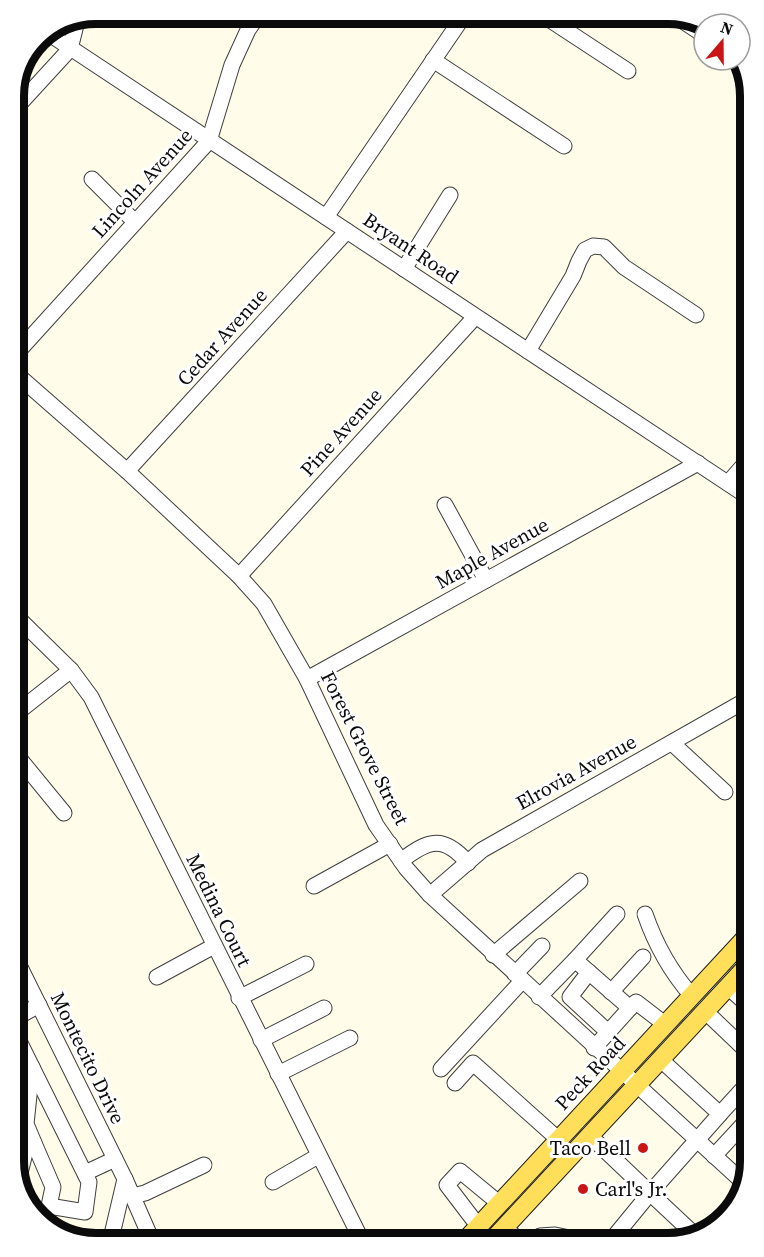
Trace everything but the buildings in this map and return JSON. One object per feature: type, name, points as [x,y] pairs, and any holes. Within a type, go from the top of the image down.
[{"type":"main road","name":"Peck Road","points":[[473,1233],[740,944]]},
{"type":"main road","name":"Peck Road","points":[[500,1233],[740,974]]},
{"type":"main road","points":[[489,1215],[504,1228]]},
{"type":"street","name":"Lincoln Avenue","points":[[24,345],[209,141],[232,65],[254,24]]},
{"type":"street","points":[[326,218],[458,24]]},
{"type":"street","points":[[556,24],[628,71]]},
{"type":"street","points":[[24,99],[70,49],[76,27]]},
{"type":"street","name":"Bryant Road","points":[[54,38],[740,491]]},
{"type":"street","points":[[433,60],[564,146]]},
{"type":"street","points":[[92,179],[135,222]]},
{"type":"street","points":[[404,269],[450,195]]},
{"type":"street","name":"Cedar Avenue","points":[[127,471],[347,231]]},
{"type":"street","points":[[528,351],[573,276],[585,250],[593,246],[604,247],[624,267],[696,315]]},
{"type":"street","name":"Pine Avenue","points":[[239,576],[475,317]]},
{"type":"street","name":"Forest Grove Street","points":[[24,381],[127,471],[239,576],[264,604],[307,679],[376,825],[401,861],[430,896],[635,1086],[738,1175]]},
{"type":"street","name":"Maple Avenue","points":[[307,679],[698,463]]},
{"type":"street","points":[[728,483],[740,469]]},
{"type":"street","points":[[445,505],[486,580]]},
{"type":"street","name":"Medina Court","points":[[24,624],[71,670],[92,697],[239,998],[358,1233]]},
{"type":"street","points":[[24,707],[71,670]]},
{"type":"street","name":"Elrovia Avenue","points":[[430,896],[482,850],[740,704]]},
{"type":"street","points":[[672,743],[725,792]]},
{"type":"street","points":[[24,764],[64,813]]},
{"type":"street","points":[[401,861],[421,848],[446,843],[454,847],[468,862]]},
{"type":"street","points":[[314,886],[390,844]]},
{"type":"street","points":[[493,955],[580,881]]},
{"type":"street","points":[[539,997],[617,914]]},
{"type":"street","points":[[645,914],[667,965],[692,996]]},
{"type":"street","points":[[157,977],[214,946]]},
{"type":"street","points":[[441,1070],[542,946]]},
{"type":"street","points":[[611,992],[643,957]]},
{"type":"street","points":[[575,960],[630,1008]]},
{"type":"street","points":[[239,998],[306,964]]},
{"type":"street","points":[[589,972],[570,997],[608,1032]]},
{"type":"street","name":"Montecito Drive","points":[[24,975],[125,1179],[149,1233]]},
{"type":"street","points":[[728,987],[740,998]]},
{"type":"street","points":[[594,1048],[636,1002],[666,1025]]},
{"type":"street","points":[[24,1013],[39,1005]]},
{"type":"street","points":[[261,1040],[324,1008]]},
{"type":"street","points":[[705,1011],[740,1044]]},
{"type":"street","points":[[278,1074],[350,1038]]},
{"type":"street","points":[[24,1051],[31,1064],[85,1173],[89,1182],[85,1212],[49,1206],[53,1187],[25,1145],[31,1064]]},
{"type":"street","points":[[660,1059],[720,1114]]},
{"type":"street","points":[[24,1061],[31,1064]]},
{"type":"street","points":[[455,1083],[473,1063],[559,1140]]},
{"type":"street","points":[[618,1233],[650,1193],[740,1092]]},
{"type":"street","points":[[714,1156],[740,1129]]},
{"type":"street","points":[[589,1135],[689,1230]]},
{"type":"street","points":[[273,1182],[318,1156]]},
{"type":"street","points":[[85,1173],[115,1159]]},
{"type":"street","points":[[132,1196],[145,1193],[204,1165]]},
{"type":"street","points":[[112,1233],[125,1179]]},
{"type":"street","points":[[504,1228],[510,1233]]},
{"type":"place","name":"Taco Bell","points":[[643,1148]]},
{"type":"place","name":"Carl's Jr.","points":[[583,1189]]}]
